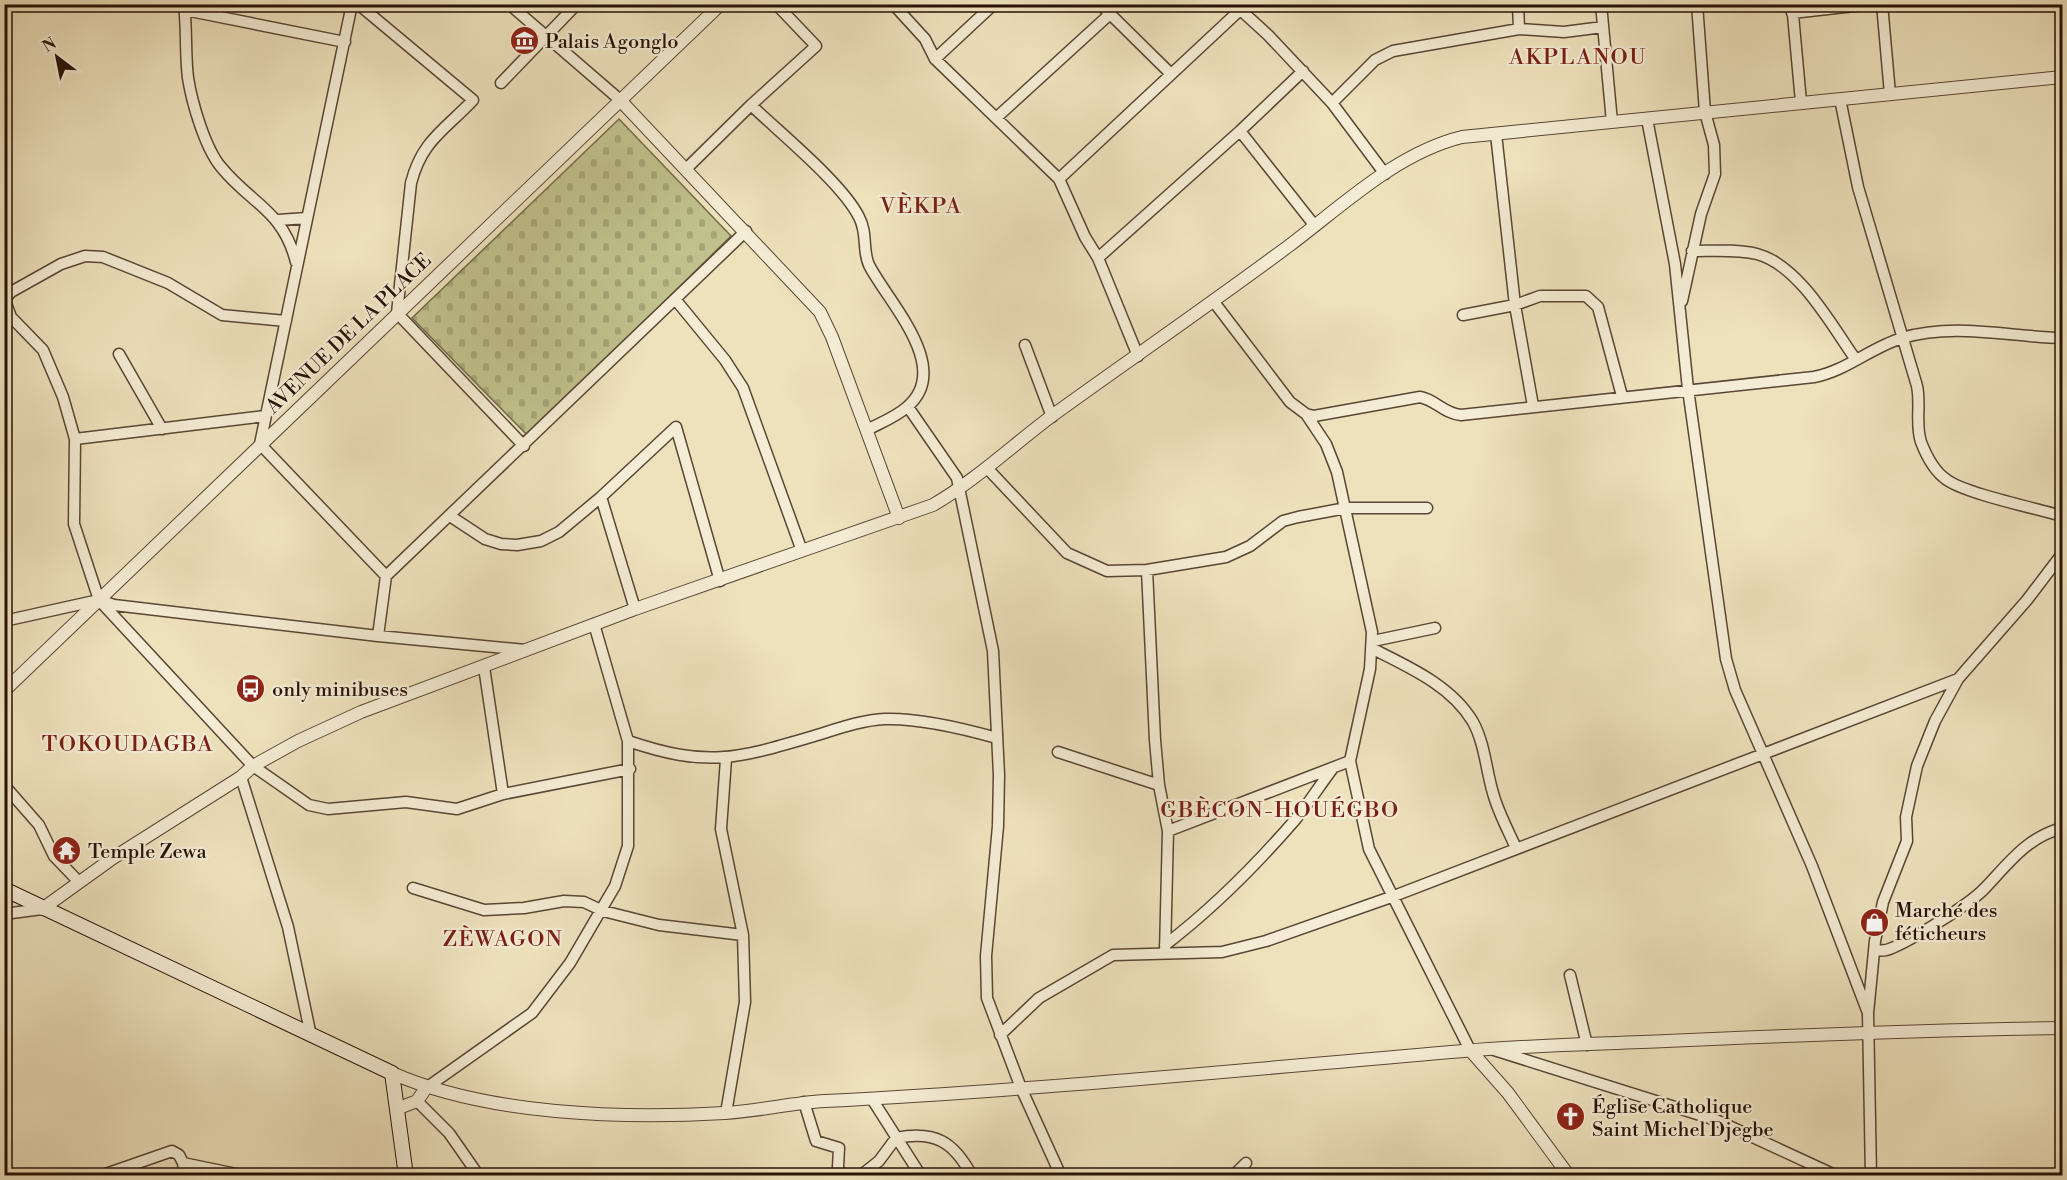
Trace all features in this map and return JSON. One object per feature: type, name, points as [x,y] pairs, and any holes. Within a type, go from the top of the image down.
[{"type":"main road","points":[[4,889],[392,1073],[399,1108],[406,1176]]},
{"type":"street","points":[[352,4],[260,444],[386,576]]},
{"type":"street","points":[[358,4],[473,99],[432,138],[422,151],[416,165],[411,183],[397,313],[524,446]]},
{"type":"street","points":[[509,4],[619,99],[820,312],[832,337],[899,518]]},
{"type":"street","points":[[501,83],[577,4]]},
{"type":"street","name":"AVENUE DE LA PLACE","points":[[4,691],[619,99],[721,4]]},
{"type":"street","points":[[686,169],[751,105],[816,46],[776,4]]},
{"type":"street","points":[[893,4],[925,39],[935,59],[1059,179],[1085,237],[1098,258],[1138,356]]},
{"type":"street","points":[[935,59],[994,4]]},
{"type":"street","points":[[1100,4],[1171,74]]},
{"type":"street","points":[[1518,4],[1519,29]]},
{"type":"street","points":[[1601,4],[1612,122]]},
{"type":"street","points":[[1680,310],[1701,214],[1715,174],[1714,145],[1705,112],[1697,4]]},
{"type":"street","points":[[1801,102],[1792,9],[1872,4]]},
{"type":"street","points":[[1882,4],[1890,94]]},
{"type":"street","points":[[297,265],[292,245],[278,220],[221,168],[206,140],[189,79],[185,7],[345,42]]},
{"type":"street","points":[[1059,179],[1171,74],[1237,7],[1303,71],[1332,103],[1385,174]]},
{"type":"street","points":[[996,118],[1110,14]]},
{"type":"street","points":[[1332,103],[1384,54],[1519,29],[1564,32],[1603,27]]},
{"type":"street","points":[[1098,258],[1240,131],[1303,71]]},
{"type":"street","points":[[4,914],[42,909],[79,882],[241,777],[253,766],[298,741],[361,712],[635,609],[933,505],[957,490],[1052,417],[1214,302],[1385,174],[1417,152],[1438,143],[1496,134],[2062,77]]},
{"type":"street","points":[[1840,99],[1858,187],[1904,338],[1919,398],[1920,439],[1940,474],[1956,485],[2062,516]]},
{"type":"street","points":[[751,105],[837,189],[859,217],[866,233],[869,265],[920,350],[922,376],[919,389],[908,407],[867,430]]},
{"type":"street","points":[[1647,119],[1675,264],[1688,389],[1726,659],[1762,754],[1812,866],[1868,1013]]},
{"type":"street","points":[[1240,131],[1315,226]]},
{"type":"street","points":[[1496,134],[1515,305],[1533,406]]},
{"type":"street","points":[[278,220],[307,218]]},
{"type":"street","points":[[378,636],[386,576],[746,231]]},
{"type":"street","points":[[1692,251],[1737,251],[1770,259],[1798,282],[1856,360]]},
{"type":"street","points":[[286,321],[222,315],[168,283],[104,257],[86,256],[61,264],[11,292],[5,299],[10,317],[37,342],[47,358],[75,439],[74,524],[99,600],[253,766],[309,805],[322,809],[406,802],[457,809],[503,794],[630,769]]},
{"type":"street","points":[[1463,315],[1515,305],[1540,296],[1575,294],[1593,300],[1603,320],[1622,396]]},
{"type":"street","points":[[675,299],[724,360],[743,388],[757,420],[802,552]]},
{"type":"street","points":[[1214,302],[1290,402],[1306,414],[1332,457],[1346,508],[1373,645],[1350,761],[1369,849],[1470,1050],[1508,1093],[1569,1176]]},
{"type":"street","points":[[1306,414],[1325,415],[1420,398],[1429,399],[1450,414],[1461,415],[1688,389],[1814,378],[1838,370],[1877,347],[1904,338],[1977,330],[2062,338]]},
{"type":"street","points":[[1025,345],[1052,417]]},
{"type":"street","points":[[119,354],[162,429]]},
{"type":"street","points":[[908,407],[955,475],[993,651],[999,826],[986,956],[987,998],[1021,1088],[1061,1176]]},
{"type":"street","points":[[75,439],[265,417]]},
{"type":"street","points":[[450,516],[485,539],[501,543],[524,544],[550,537],[601,497],[676,427],[720,581]]},
{"type":"street","points":[[987,468],[1060,547],[1076,559],[1107,572],[1147,570],[1226,557],[1250,546],[1283,521],[1346,508],[1426,508]]},
{"type":"street","points":[[601,497],[635,609]]},
{"type":"street","points":[[1872,1176],[1868,1013],[1874,950],[1884,902],[1907,841],[1906,817],[1917,766],[1935,721],[1958,679],[2027,600],[2062,554]]},
{"type":"street","points":[[1147,570],[1159,784],[1168,831],[1165,948]]},
{"type":"street","points":[[4,621],[99,600],[114,605],[378,636],[525,650]]},
{"type":"street","points":[[399,1108],[417,1101],[426,1088],[532,1013],[547,997],[603,911],[615,886],[628,846],[630,769],[628,741],[594,624]]},
{"type":"street","points":[[1373,645],[1435,628]]},
{"type":"street","points":[[1373,645],[1433,682],[1462,707],[1473,722],[1484,755],[1492,793],[1516,848]]},
{"type":"street","points":[[484,667],[503,794]]},
{"type":"street","points":[[1000,1035],[1039,998],[1103,959],[1124,953],[1165,948],[1205,953],[1239,949],[1394,896],[1958,679]]},
{"type":"street","points":[[628,741],[669,755],[726,759],[752,755],[852,724],[886,719],[997,738]]},
{"type":"street","points":[[1058,752],[1159,784]]},
{"type":"street","points":[[726,759],[721,828],[743,935],[745,1002],[726,1113]]},
{"type":"street","points":[[1168,831],[1350,761]]},
{"type":"street","points":[[1165,948],[1277,840],[1308,804],[1333,768]]},
{"type":"street","points":[[241,777],[288,927],[311,1036]]},
{"type":"street","points":[[4,785],[39,825],[54,856],[79,882]]},
{"type":"street","points":[[1874,950],[1882,951],[1897,946],[1971,900],[2017,852],[2032,841],[2062,828]]},
{"type":"street","points":[[413,888],[484,909],[524,908],[564,901],[585,902],[603,911],[659,925],[743,935]]},
{"type":"street","points":[[1570,975],[1587,1045]]},
{"type":"street","points":[[392,1073],[426,1088],[469,1098],[569,1111],[621,1114],[726,1113],[804,1102],[1021,1088],[1470,1050],[1870,1031],[2062,1028]]},
{"type":"street","points":[[1492,1049],[1716,1119],[1837,1176]]},
{"type":"street","points":[[872,1099],[921,1176]]},
{"type":"street","points":[[417,1101],[449,1133],[479,1176]]},
{"type":"street","points":[[804,1102],[816,1141],[839,1148],[838,1167],[841,1176]]},
{"type":"street","points":[[860,1176],[879,1161],[897,1138],[915,1134],[942,1141],[962,1157],[972,1176]]},
{"type":"street","points":[[100,1176],[124,1172],[172,1151],[179,1155],[185,1176]]},
{"type":"street","points":[[183,1163],[246,1176]]},
{"type":"street","points":[[1233,1176],[1246,1163]]},
{"type":"green space","points":[[619,119],[731,236],[528,436],[412,318]]},
{"type":"place","name":"Palais Agonglo","points":[[524,41]]},
{"type":"place","name":"only minibuses","points":[[251,689]]},
{"type":"place","name":"Temple Zewa","points":[[67,851]]},
{"type":"place","name":"Marché des féticheurs","points":[[1874,922]]},
{"type":"place","name":"Église Catholique Saint Michel Djegbe","points":[[1571,1117]]},
{"type":"district","name":"AKPLANOU","points":[[1578,56]]},
{"type":"district","name":"VÈKPA","points":[[921,205]]},
{"type":"district","name":"TOKOUDAGBA","points":[[128,743]]},
{"type":"district","name":"GBÈCON-HOUÉGBO","points":[[1280,809]]},
{"type":"district","name":"ZÈWAGON","points":[[503,938]]}]
